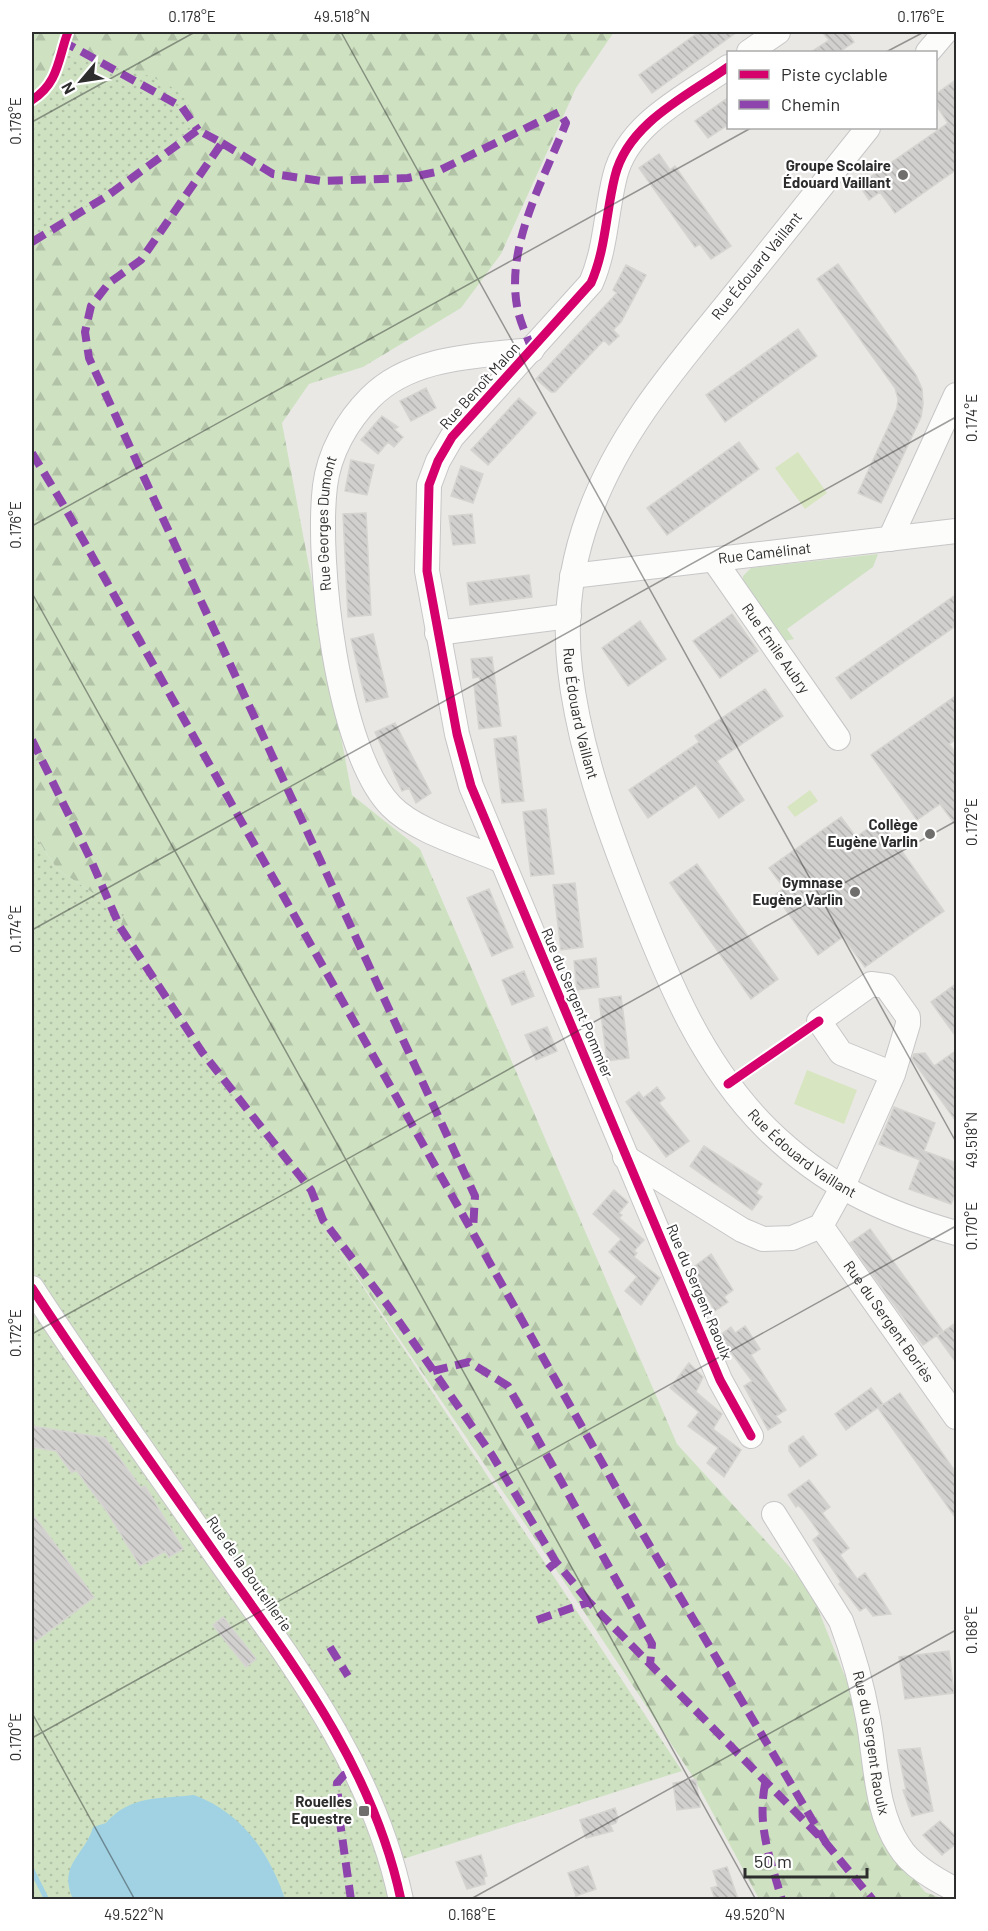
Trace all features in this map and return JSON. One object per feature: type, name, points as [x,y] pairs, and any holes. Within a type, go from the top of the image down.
[{"type":"street","points":[[750,51],[778,32]]},
{"type":"street","points":[[929,51],[945,32]]},
{"type":"street","name":"Rue Benoît Malon","points":[[500,860],[471,786],[457,734],[437,633],[427,571],[429,485],[438,461],[452,437],[591,283],[599,265],[614,177],[627,146],[643,127],[727,68]]},
{"type":"street","name":"Rue Édouard Vaillant","points":[[867,129],[661,385],[623,441],[590,513],[572,576],[568,616],[570,668],[579,723],[622,864],[659,958],[692,1029],[728,1084],[768,1129],[816,1171],[842,1188],[887,1212],[957,1233]]},
{"type":"street","name":"Rue Georges Dumont","points":[[500,860],[413,822],[391,806],[374,783],[349,713],[333,649],[326,602],[323,549],[325,485],[333,455],[349,424],[371,397],[394,380],[420,368],[455,359],[532,350]]},
{"type":"street","points":[[890,539],[957,395]]},
{"type":"street","name":"Rue Camélinat","points":[[572,576],[957,531]]},
{"type":"street","name":"Rue Émile Aubry","points":[[714,560],[838,738]]},
{"type":"street","points":[[437,633],[568,616]]},
{"type":"street","name":"Rue du Sergent Pommier","points":[[500,860],[625,1157]]},
{"type":"street","points":[[625,1157],[742,1230],[763,1239],[792,1238],[821,1226],[842,1188],[893,1074]]},
{"type":"street","name":"Rue du Sergent Raoulx","points":[[625,1157],[720,1380],[751,1436]]},
{"type":"street","name":"Rue du Sergent Boriès","points":[[821,1226],[957,1417]]},
{"type":"street","name":"Rue de la Bouteillerie","points":[[32,1288],[72,1350],[314,1692],[356,1770],[381,1831],[401,1899]]},
{"type":"street","name":"Rue du Sergent Raoulx","points":[[774,1514],[841,1621],[854,1658],[868,1717],[882,1809],[899,1847],[933,1879],[957,1890]]},
{"type":"green space","points":[[32,32],[614,32],[576,88],[501,254],[461,308],[363,367],[309,384],[282,423],[352,795],[420,849],[677,1444],[810,1589],[852,1694],[881,1837],[925,1892],[944,1899],[759,1899],[695,1780],[563,1580],[120,927],[124,914],[57,869],[32,831],[32,247],[76,216],[137,165],[165,152],[190,129],[189,106],[136,72],[66,55],[32,94]]},
{"type":"green space","points":[[65,55],[134,71],[168,85],[181,95],[189,106],[190,129],[165,152],[137,165],[76,216],[32,247],[32,94]]},
{"type":"green space","points":[[798,452],[827,493],[805,509],[775,468]]},
{"type":"green space","points":[[878,554],[873,567],[787,629],[794,639],[785,641],[743,582],[743,576],[751,568]]},
{"type":"green space","points":[[810,790],[818,801],[795,817],[787,807]]},
{"type":"green space","points":[[32,831],[57,869],[124,914],[120,928],[311,1208],[682,1771],[381,1866],[389,1899],[32,1899]]},
{"type":"green space","points":[[807,1070],[857,1090],[844,1124],[794,1104]]},
{"type":"water","points":[[194,1795],[226,1812],[252,1836],[271,1865],[285,1899],[73,1899],[68,1877],[70,1868],[93,1827],[106,1823],[125,1807],[135,1803],[157,1798]]},
{"type":"building","points":[[699,32],[737,32],[652,93],[639,75]]},
{"type":"building","points":[[822,32],[847,32],[854,42],[840,51],[812,51],[829,40]]},
{"type":"building","points":[[957,79],[957,169],[895,213],[880,192],[869,200],[859,185],[948,123],[937,106],[937,93]]},
{"type":"building","points":[[727,98],[727,125],[708,138],[695,121]]},
{"type":"building","points":[[659,154],[670,170],[675,166],[731,246],[711,259],[700,244],[695,247],[639,168]]},
{"type":"building","points":[[838,264],[916,375],[922,389],[921,417],[881,503],[858,493],[897,408],[898,399],[895,388],[817,279]]},
{"type":"building","points":[[626,265],[646,275],[621,322],[613,330],[619,336],[609,345],[604,340],[555,392],[551,392],[536,379],[617,293],[613,290]]},
{"type":"building","points":[[798,329],[817,356],[725,422],[706,395]]},
{"type":"building","points":[[426,388],[436,408],[411,421],[400,401]]},
{"type":"building","points":[[519,398],[536,413],[488,465],[471,450]]},
{"type":"building","points":[[382,416],[398,427],[394,429],[403,437],[394,447],[388,442],[378,454],[361,440]]},
{"type":"building","points":[[739,442],[759,469],[667,535],[647,508]]},
{"type":"building","points":[[351,460],[374,465],[367,495],[345,491]]},
{"type":"building","points":[[461,466],[483,474],[473,503],[451,496]]},
{"type":"building","points":[[366,513],[371,615],[348,617],[343,514]]},
{"type":"building","points":[[472,514],[475,543],[453,545],[449,516]]},
{"type":"building","points":[[529,575],[532,597],[470,605],[467,583]]},
{"type":"building","points":[[957,594],[957,625],[851,699],[836,678]]},
{"type":"building","points":[[732,614],[758,651],[720,678],[693,641]]},
{"type":"building","points":[[640,621],[666,659],[628,686],[602,648]]},
{"type":"building","points":[[373,634],[388,697],[366,702],[351,639]]},
{"type":"building","points":[[492,657],[501,726],[479,729],[474,685],[481,682],[479,677],[473,678],[471,659]]},
{"type":"building","points":[[765,689],[783,716],[717,761],[744,800],[719,818],[696,785],[648,818],[629,790],[699,742],[695,736]]},
{"type":"building","points":[[957,695],[957,739],[949,744],[957,754],[957,827],[940,804],[917,820],[871,755]]},
{"type":"building","points":[[395,723],[431,793],[416,803],[409,788],[402,791],[375,732]]},
{"type":"building","points":[[516,736],[524,801],[502,803],[494,739]]},
{"type":"building","points":[[546,809],[554,874],[531,876],[523,812]]},
{"type":"building","name":"Gymnase Eugène Varlin","points":[[841,817],[856,837],[880,820],[944,911],[865,967],[843,937],[818,955],[775,895],[784,888],[769,868]]},
{"type":"building","points":[[697,864],[778,979],[751,999],[670,883]]},
{"type":"building","points":[[575,883],[583,947],[561,950],[553,885]]},
{"type":"building","points":[[489,889],[513,947],[492,956],[467,898]]},
{"type":"building","points":[[596,958],[599,987],[577,990],[574,961]]},
{"type":"building","points":[[524,971],[534,996],[512,1005],[502,980]]},
{"type":"building","points":[[957,983],[957,1038],[931,1002]]},
{"type":"building","points":[[621,996],[629,1058],[607,1061],[599,999]]},
{"type":"building","points":[[547,1027],[557,1051],[536,1060],[525,1035]]},
{"type":"building","points":[[957,1050],[957,1123],[912,1059],[914,1054],[925,1053],[934,1066]]},
{"type":"building","points":[[657,1087],[665,1098],[659,1103],[689,1141],[666,1157],[626,1102],[639,1092],[643,1098]]},
{"type":"building","points":[[894,1107],[935,1123],[924,1151],[957,1163],[957,1191],[951,1204],[909,1189],[920,1160],[879,1144]]},
{"type":"building","points":[[704,1146],[762,1184],[756,1193],[762,1197],[752,1210],[690,1166]]},
{"type":"building","points":[[614,1190],[628,1202],[619,1213],[622,1215],[619,1218],[644,1240],[634,1251],[637,1253],[634,1257],[660,1278],[641,1305],[625,1291],[637,1277],[609,1252],[621,1239],[593,1214]]},
{"type":"building","points":[[870,1229],[943,1331],[923,1345],[850,1243]]},
{"type":"building","points":[[711,1254],[733,1290],[724,1297],[728,1302],[715,1311],[691,1269]]},
{"type":"building","points":[[957,1322],[957,1364],[937,1336]]},
{"type":"building","points":[[745,1326],[760,1349],[751,1355],[786,1410],[776,1416],[781,1422],[768,1430],[744,1386],[752,1381],[719,1336],[731,1327],[735,1333]]},
{"type":"building","points":[[689,1363],[703,1377],[696,1392],[722,1414],[713,1429],[741,1450],[724,1477],[707,1463],[718,1448],[688,1426],[699,1412],[670,1388]]},
{"type":"building","points":[[871,1388],[883,1404],[846,1430],[835,1414]]},
{"type":"building","points":[[900,1393],[957,1474],[957,1520],[878,1408]]},
{"type":"building","points":[[32,1426],[105,1438],[141,1488],[145,1486],[183,1549],[169,1557],[165,1551],[140,1566],[108,1513],[76,1470],[72,1473],[56,1451],[32,1447]]},
{"type":"building","points":[[803,1436],[817,1455],[800,1467],[789,1451],[789,1446]]},
{"type":"building","points":[[809,1480],[830,1507],[822,1513],[849,1548],[840,1555],[857,1579],[865,1573],[891,1614],[873,1616],[866,1607],[860,1611],[839,1584],[841,1582],[813,1540],[820,1534],[803,1510],[798,1505],[796,1507],[788,1495]]},
{"type":"building","points":[[32,1513],[94,1597],[32,1644]]},
{"type":"building","points":[[223,1617],[256,1659],[246,1667],[213,1625]]},
{"type":"building","points":[[949,1651],[954,1693],[905,1699],[899,1657]]},
{"type":"building","points":[[920,1748],[933,1811],[912,1816],[903,1790],[906,1790],[898,1750]]},
{"type":"building","points":[[696,1779],[700,1807],[677,1810],[673,1783]]},
{"type":"building","points":[[615,1808],[618,1818],[616,1823],[610,1825],[613,1831],[586,1838],[580,1820]]},
{"type":"building","points":[[940,1821],[957,1837],[957,1843],[942,1855],[923,1835]]},
{"type":"building","points":[[481,1855],[487,1876],[484,1877],[485,1884],[467,1889],[456,1862]]},
{"type":"building","points":[[588,1866],[596,1889],[576,1896],[568,1873]]},
{"type":"building","points":[[727,1867],[738,1899],[715,1899],[711,1888],[718,1886],[713,1871]]},
{"type":"waterway","points":[[32,1870],[47,1900]]},
{"type":"marked path","points":[[63,45],[64,42],[182,107],[198,130]]},
{"type":"marked path","points":[[222,143],[273,174],[322,181],[408,178],[436,172],[559,112],[566,123],[529,212],[517,259],[515,283],[517,306],[532,350]]},
{"type":"marked path","points":[[32,242],[107,196],[198,130],[222,143],[141,260],[109,283],[91,306],[85,332],[89,358],[475,1196],[473,1230]]},
{"type":"marked path","points":[[32,453],[64,506],[631,1514],[826,1843]]},
{"type":"marked path","points":[[32,740],[90,858],[120,927],[202,1052],[311,1190],[323,1220],[389,1307],[492,1455],[556,1562]]},
{"type":"marked path","points":[[433,1371],[469,1362],[508,1386],[652,1644],[650,1665]]},
{"type":"marked path","points":[[548,1569],[556,1562],[589,1602]]},
{"type":"marked path","points":[[537,1620],[589,1602],[826,1843],[873,1900]]},
{"type":"marked path","points":[[330,1647],[348,1676]]},
{"type":"marked path","points":[[351,1900],[337,1783],[344,1775],[356,1770]]},
{"type":"marked path","points":[[765,1784],[764,1829],[782,1900]]},
{"type":"cycle path","points":[[32,100],[48,86],[53,78],[68,32]]},
{"type":"cycle path","points":[[727,68],[661,112],[632,141],[622,157],[615,176],[600,257],[591,283],[452,437],[438,461],[429,485],[427,571],[457,734],[471,786],[720,1380],[751,1436]]},
{"type":"cycle path","points":[[728,1084],[819,1021]]},
{"type":"cycle path","points":[[32,1288],[102,1393],[278,1643],[330,1723],[372,1808],[389,1853],[401,1900]]},
{"type":"place","name":"Groupe Scolaire Édouard Vaillant","points":[[903,175]]},
{"type":"place","name":"Collège Eugène Varlin","points":[[930,834]]},
{"type":"place","name":"Gymnase Eugène Varlin","points":[[855,892]]},
{"type":"place","name":"Rouelles Equestre","points":[[364,1811]]}]
